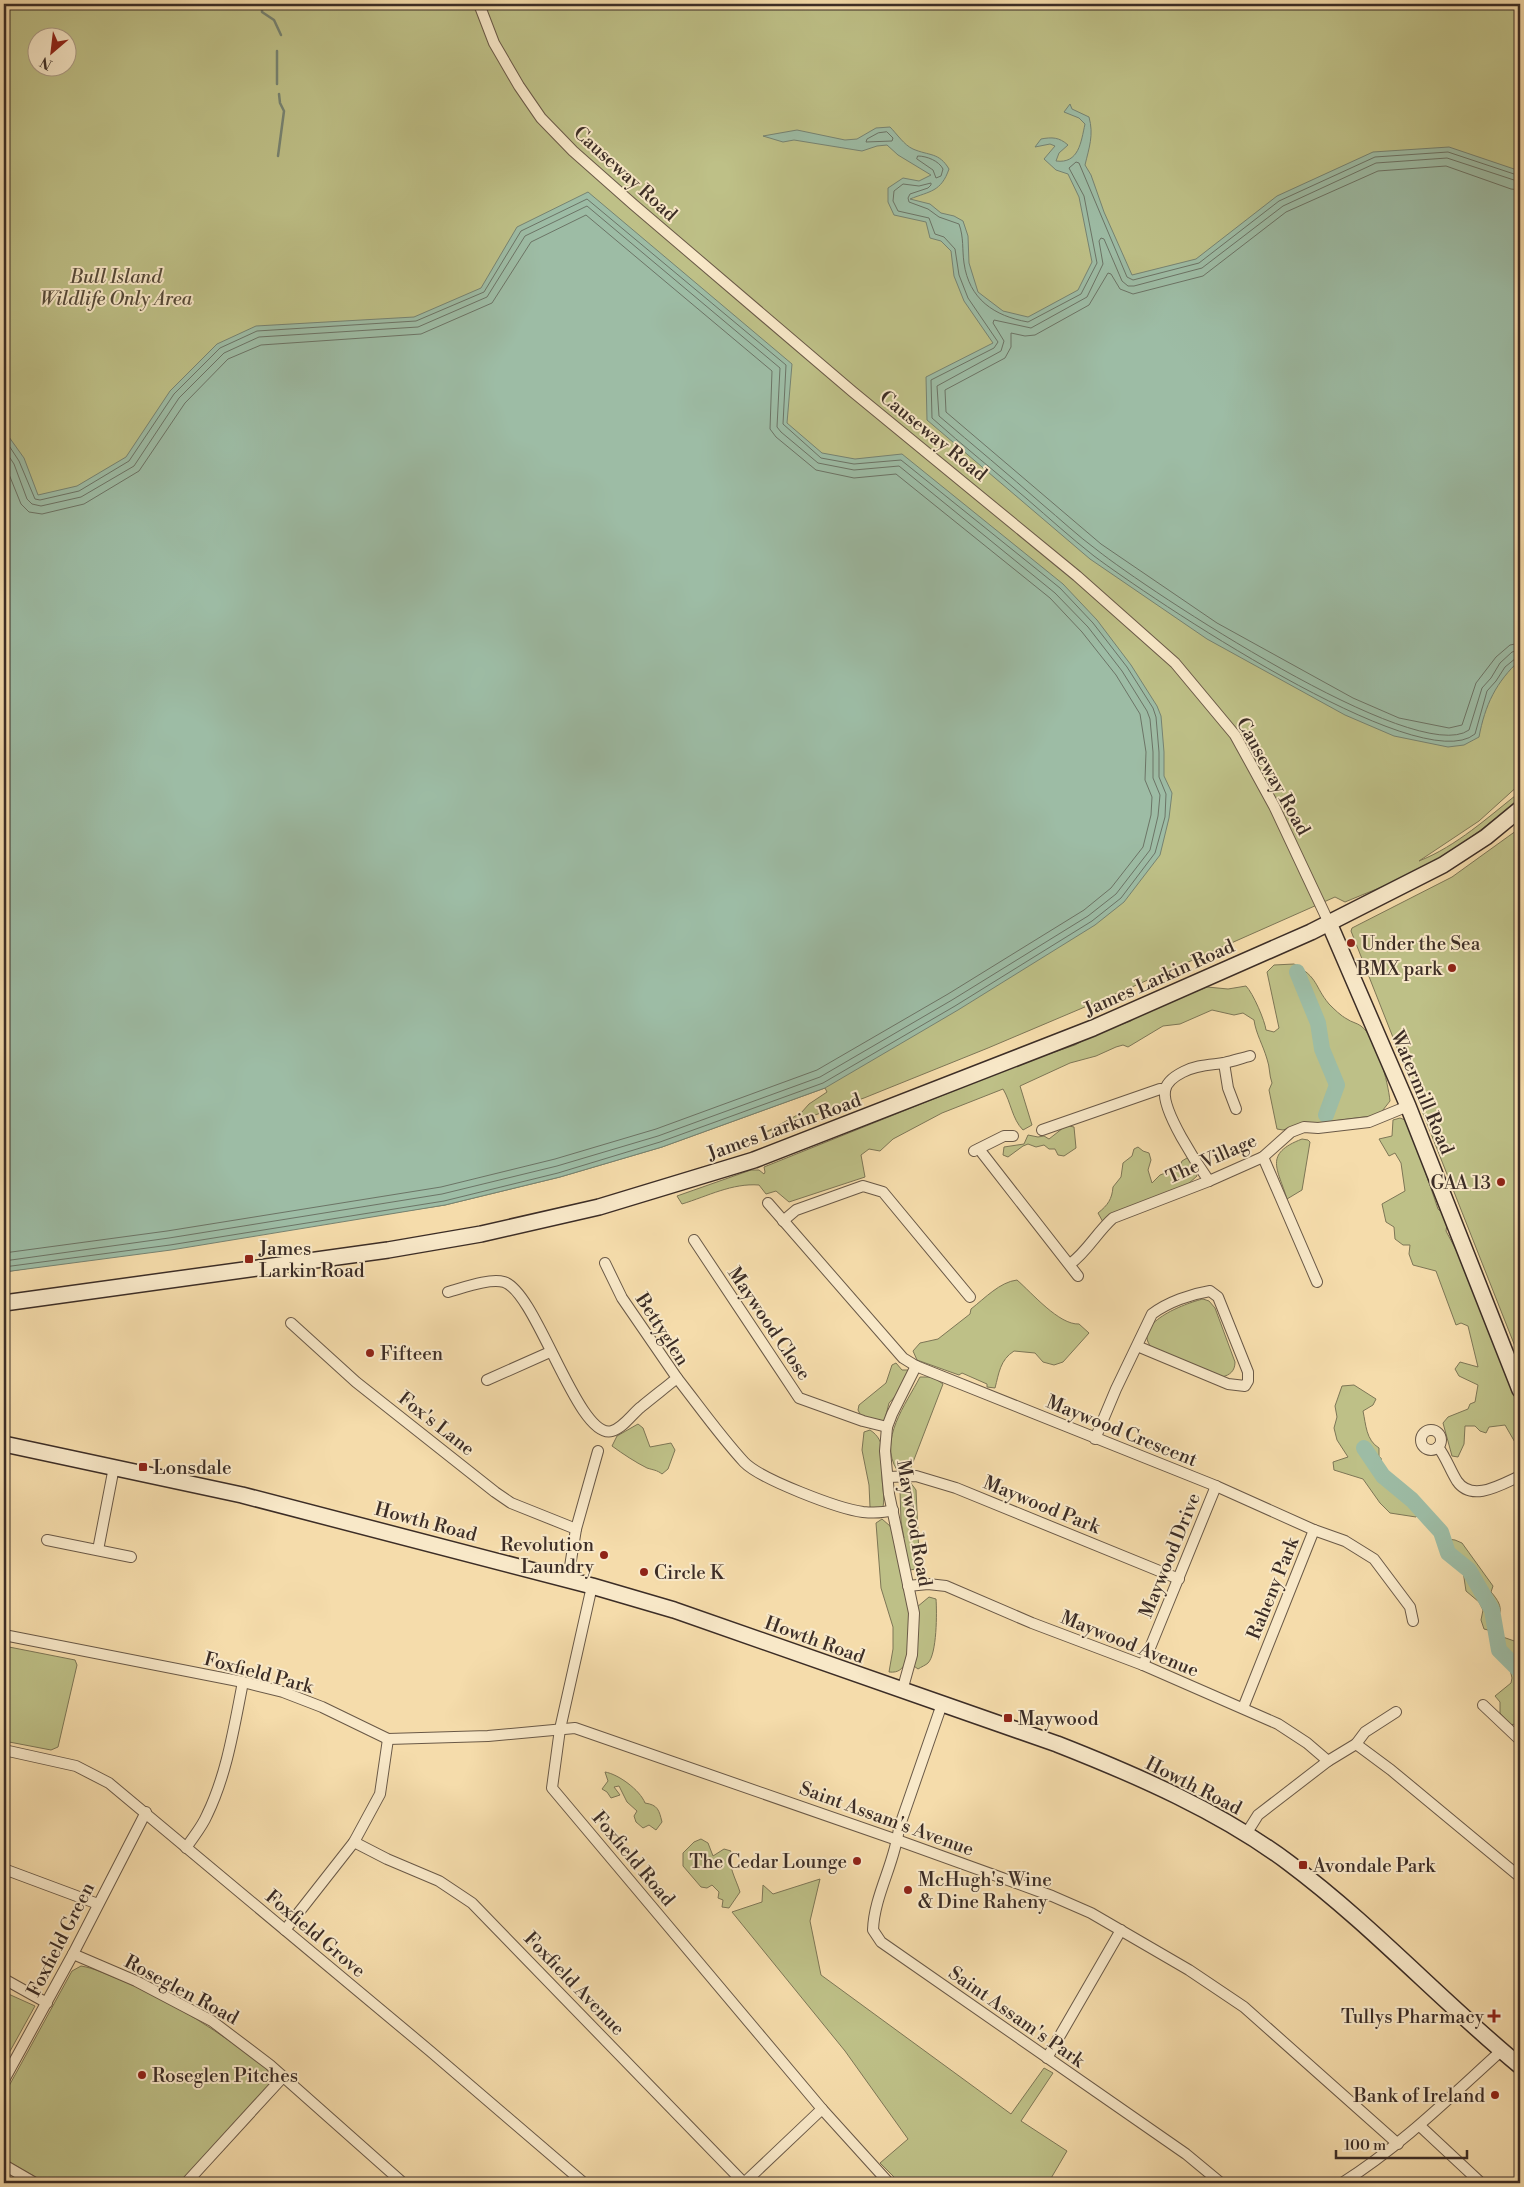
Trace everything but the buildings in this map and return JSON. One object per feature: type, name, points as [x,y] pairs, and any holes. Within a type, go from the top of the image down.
[{"type":"main road","name":"James Larkin Road","points":[[4,1303],[388,1250],[481,1234],[599,1207],[754,1160],[1093,1028],[1328,923],[1443,865],[1486,837],[1520,809]]},
{"type":"main road","name":"Watermill Road","points":[[1328,923],[1408,1106],[1520,1390]]},
{"type":"main road","name":"Howth Road","points":[[4,1444],[307,1511],[568,1579],[674,1610],[1057,1744],[1108,1764],[1246,1834],[1286,1861],[1346,1908],[1520,2066]]},
{"type":"street","name":"Causeway Road","points":[[478,4],[494,42],[519,86],[541,118],[574,151],[634,206],[838,379],[1077,576],[1174,663],[1235,735],[1274,806],[1328,923]]},
{"type":"street","points":[[1209,1181],[1184,1143],[1165,1099],[1165,1090],[1175,1077],[1184,1071],[1207,1064],[1224,1063],[1250,1056]]},
{"type":"street","points":[[1224,1063],[1228,1088],[1236,1109]]},
{"type":"street","points":[[1042,1130],[1160,1090],[1165,1090]]},
{"type":"street","name":"The Village","points":[[1070,1264],[1078,1259],[1104,1226],[1114,1218],[1209,1181],[1263,1157],[1297,1129],[1368,1122],[1408,1106]]},
{"type":"street","points":[[1013,1136],[1004,1136],[976,1150],[1078,1276]]},
{"type":"street","points":[[1263,1157],[1317,1282]]},
{"type":"street","points":[[783,1221],[796,1210],[862,1186],[883,1192],[970,1298]]},
{"type":"street","points":[[768,1203],[903,1358],[916,1366]]},
{"type":"street","name":"Maywood Close","points":[[694,1240],[799,1398],[847,1416],[887,1427]]},
{"type":"street","name":"Bettyglen","points":[[448,1292],[494,1281],[513,1287],[522,1296],[550,1352],[582,1407],[597,1428],[604,1432],[617,1429],[678,1378],[622,1298],[605,1263]]},
{"type":"street","points":[[1095,1439],[1137,1346],[1152,1314],[1159,1309],[1184,1299],[1210,1291],[1218,1297],[1248,1372],[1248,1381],[1245,1386],[1239,1387],[1228,1384],[1137,1346]]},
{"type":"street","name":"Fox's Lane","points":[[291,1323],[356,1382],[495,1492],[511,1503],[576,1529]]},
{"type":"street","points":[[487,1380],[550,1352]]},
{"type":"street","name":"Maywood Road","points":[[902,1691],[912,1655],[914,1613],[893,1510],[885,1451],[887,1427],[916,1366]]},
{"type":"street","name":"Maywood Crescent","points":[[916,1366],[1216,1486],[1314,1530]]},
{"type":"street","points":[[678,1378],[745,1463],[761,1475],[861,1512],[875,1513],[893,1510]]},
{"type":"street","points":[[1438,1447],[1458,1483],[1472,1491],[1483,1492],[1520,1476]]},
{"type":"street","points":[[568,1579],[576,1529],[598,1451]]},
{"type":"street","points":[[98,1550],[114,1467]]},
{"type":"street","name":"Maywood Park","points":[[888,1477],[916,1476],[956,1488],[1179,1579]]},
{"type":"street","name":"Maywood Drive","points":[[1143,1665],[1216,1486]]},
{"type":"street","name":"Raheny Park","points":[[1243,1708],[1314,1530],[1345,1541],[1374,1559],[1410,1607],[1413,1621]]},
{"type":"street","points":[[47,1540],[131,1557]]},
{"type":"street","name":"Maywood Avenue","points":[[908,1586],[928,1584],[946,1586],[1032,1623],[1143,1665],[1278,1724],[1307,1743],[1328,1761]]},
{"type":"street","name":"Foxfield Road","points":[[592,1586],[560,1729],[552,1788],[822,2109],[889,2183]]},
{"type":"street","name":"Foxfield Park","points":[[4,1635],[243,1682],[283,1692],[322,1707],[388,1739],[488,1736],[560,1729]]},
{"type":"street","points":[[186,1848],[206,1817],[218,1791],[226,1763],[243,1682]]},
{"type":"street","name":"Saint Assam's Park","points":[[942,1704],[899,1828],[873,1922],[873,1930],[876,1937],[1186,2154],[1220,2183]]},
{"type":"street","points":[[1483,1706],[1520,1740]]},
{"type":"street","points":[[1246,1834],[1258,1815],[1328,1761],[1356,1744],[1365,1732],[1396,1712]]},
{"type":"street","name":"Saint Assam's Avenue","points":[[560,1729],[575,1728],[897,1840],[1052,1896],[1091,1913],[1190,1970],[1244,2007],[1398,2144]]},
{"type":"street","points":[[285,1930],[354,1842],[380,1794],[388,1739]]},
{"type":"street","points":[[1356,1744],[1518,1871]]},
{"type":"street","name":"Foxfield Grove","points":[[4,1750],[76,1766],[108,1783],[146,1812],[186,1848],[430,2051],[584,2183]]},
{"type":"street","name":"Foxfield Green","points":[[4,2080],[73,1954],[146,1812]]},
{"type":"street","name":"Foxfield Avenue","points":[[354,1842],[387,1859],[439,1881],[472,1903],[744,2183]]},
{"type":"street","points":[[4,1869],[98,1904]]},
{"type":"street","points":[[1047,2058],[1121,1930]]},
{"type":"street","name":"Roseglen Road","points":[[73,1954],[136,1981],[212,2021],[238,2039],[403,2183]]},
{"type":"street","points":[[4,1979],[46,2003]]},
{"type":"street","points":[[1342,2183],[1366,2168],[1420,2126],[1501,2050]]},
{"type":"street","points":[[186,2183],[283,2077]]},
{"type":"street","points":[[744,2183],[822,2109]]},
{"type":"street","points":[[1420,2126],[1482,2183]]},
{"type":"street","points":[[4,2165],[35,2183]]},
{"type":"green space","name":"Bull Island Wildlife Only Area","points":[[4,4],[1520,4],[1520,784],[1479,821],[1419,861],[1459,839],[1520,792],[1520,798],[1481,830],[1409,875],[1345,902],[1335,897],[1132,987],[864,1098],[766,1132],[801,1113],[809,1104],[827,1092],[825,1088],[662,1147],[560,1177],[445,1205],[4,1272]]},
{"type":"green space","points":[[1520,828],[1520,1359],[1351,931],[1352,928],[1452,877]]},
{"type":"green space","points":[[1294,964],[1312,978],[1324,998],[1333,1008],[1345,1018],[1361,1026],[1372,1040],[1384,1072],[1390,1101],[1379,1115],[1295,1126],[1283,1130],[1277,1129],[1269,1090],[1272,1083],[1269,1065],[1254,1020],[1243,1013],[1234,1015],[1212,1010],[1180,1024],[1163,1026],[1128,1047],[1123,1045],[1096,1056],[1070,1063],[1020,1086],[1032,1125],[1023,1130],[1016,1121],[1003,1089],[942,1113],[893,1139],[880,1151],[869,1149],[861,1155],[865,1177],[789,1202],[776,1191],[766,1194],[759,1185],[730,1188],[682,1204],[677,1196],[751,1170],[759,1170],[764,1174],[764,1167],[1028,1061],[1075,1045],[1097,1033],[1131,1021],[1139,1014],[1207,987],[1228,989],[1246,986],[1258,1007],[1266,1030],[1274,1032],[1279,1028],[1267,972],[1274,965]]},
{"type":"green space","points":[[1400,1118],[1408,1121],[1438,1209],[1445,1218],[1447,1224],[1446,1231],[1465,1267],[1520,1400],[1520,1451],[1505,1425],[1489,1427],[1486,1433],[1480,1431],[1475,1426],[1465,1426],[1464,1444],[1458,1457],[1452,1456],[1443,1423],[1448,1417],[1468,1409],[1470,1404],[1475,1402],[1478,1385],[1459,1376],[1455,1369],[1460,1362],[1478,1367],[1468,1326],[1461,1323],[1456,1325],[1436,1271],[1413,1265],[1409,1254],[1410,1245],[1403,1245],[1395,1239],[1394,1227],[1386,1222],[1382,1204],[1405,1191],[1401,1163],[1395,1153],[1389,1156],[1379,1139],[1392,1136],[1393,1120]]},
{"type":"green space","points":[[1074,1127],[1076,1148],[1064,1156],[1058,1155],[1055,1149],[1049,1149],[1044,1145],[1036,1147],[1028,1144],[1008,1157],[1003,1155],[1004,1147],[1024,1144],[1028,1135],[1044,1136],[1049,1139],[1063,1128]]},
{"type":"green space","points":[[1302,1139],[1310,1142],[1302,1190],[1287,1199],[1276,1163],[1282,1150]]},
{"type":"green space","points":[[1138,1147],[1149,1153],[1151,1160],[1148,1170],[1152,1183],[1160,1175],[1179,1168],[1182,1161],[1187,1158],[1191,1161],[1197,1176],[1188,1184],[1103,1222],[1098,1213],[1107,1204],[1112,1195],[1113,1187],[1121,1177],[1123,1163],[1132,1156],[1134,1149]]},
{"type":"green space","points":[[1017,1280],[1055,1314],[1071,1323],[1079,1324],[1089,1333],[1063,1362],[1054,1365],[1043,1362],[1035,1353],[1014,1351],[1003,1363],[995,1388],[987,1387],[987,1384],[962,1373],[959,1375],[917,1360],[913,1351],[920,1343],[938,1339],[970,1314],[971,1309],[993,1291],[1011,1281]]},
{"type":"green space","points":[[1203,1299],[1209,1301],[1215,1308],[1235,1362],[1232,1372],[1222,1377],[1153,1349],[1147,1340],[1148,1331],[1153,1323],[1162,1316],[1184,1305]]},
{"type":"green space","points":[[896,1363],[902,1370],[908,1370],[901,1390],[889,1403],[885,1419],[882,1423],[861,1416],[858,1410],[859,1405],[886,1383],[892,1365]]},
{"type":"green space","points":[[920,1377],[933,1377],[943,1384],[910,1470],[906,1472],[897,1470],[892,1458],[892,1435],[896,1422]]},
{"type":"green space","points":[[1354,1385],[1376,1399],[1373,1405],[1363,1411],[1367,1432],[1371,1441],[1379,1448],[1379,1457],[1387,1474],[1412,1496],[1423,1509],[1416,1517],[1390,1513],[1380,1503],[1363,1479],[1334,1470],[1333,1462],[1348,1457],[1337,1440],[1334,1428],[1337,1417],[1335,1406],[1342,1386]]},
{"type":"green space","points":[[638,1424],[643,1428],[650,1447],[671,1443],[675,1450],[668,1469],[662,1474],[638,1463],[612,1446],[617,1436]]},
{"type":"green space","points":[[870,1430],[879,1439],[883,1456],[884,1503],[883,1507],[878,1511],[870,1507],[869,1485],[862,1450],[864,1432]]},
{"type":"green space","points":[[910,1482],[916,1490],[919,1555],[915,1569],[901,1572],[917,1607],[929,1597],[936,1599],[935,1642],[928,1663],[918,1669],[907,1661],[900,1670],[889,1672],[893,1649],[893,1627],[881,1588],[876,1523],[882,1519],[890,1526],[895,1539],[904,1538],[901,1521],[900,1491]]},
{"type":"green space","points":[[1447,1539],[1462,1543],[1493,1586],[1491,1592],[1499,1603],[1500,1612],[1488,1630],[1484,1629],[1481,1620],[1483,1610],[1479,1602],[1466,1591],[1463,1571],[1445,1555],[1440,1545]]},
{"type":"green space","points":[[1500,1636],[1520,1643],[1520,1723],[1510,1725],[1500,1713],[1500,1702],[1495,1696],[1511,1683],[1512,1678],[1510,1669],[1500,1658],[1494,1642]]},
{"type":"green space","points":[[4,1646],[75,1660],[77,1665],[58,1747],[51,1750],[4,1741]]},
{"type":"green space","points":[[605,1772],[628,1783],[645,1803],[653,1805],[657,1809],[662,1822],[656,1830],[649,1825],[643,1828],[636,1822],[634,1816],[637,1811],[627,1802],[619,1786],[614,1787],[620,1795],[611,1798],[602,1789],[608,1781]]},
{"type":"green space","points":[[701,1839],[708,1843],[713,1856],[724,1849],[731,1851],[731,1867],[740,1892],[729,1908],[722,1907],[723,1900],[718,1898],[719,1892],[712,1885],[707,1888],[701,1887],[683,1866],[683,1853],[694,1842]]},
{"type":"green space","points":[[820,1879],[810,1921],[821,1975],[1011,2114],[1044,2068],[1053,2073],[1021,2121],[1067,2151],[1050,2180],[1043,2183],[900,2183],[880,2163],[908,2139],[845,2051],[732,1912],[762,1902],[763,1885],[773,1894]]},
{"type":"green space","name":"Roseglen Pitches","points":[[81,1966],[121,1980],[160,1998],[197,2019],[266,2068],[270,2079],[268,2086],[181,2183],[46,2183],[4,2159],[4,2095],[72,1971]]},
{"type":"green space","points":[[4,1992],[35,2006],[4,2062]]},
{"type":"water","points":[[1070,104],[1072,109],[1089,117],[1091,136],[1085,165],[1091,175],[1104,212],[1132,275],[1196,259],[1277,196],[1373,152],[1449,147],[1520,171],[1520,660],[1504,677],[1488,704],[1479,737],[1464,745],[1448,747],[1394,736],[1345,715],[1207,639],[1090,559],[927,420],[926,377],[993,343],[964,301],[954,276],[951,251],[941,241],[930,238],[926,222],[894,215],[888,202],[888,188],[903,178],[919,181],[931,175],[898,155],[887,145],[862,151],[794,140],[783,142],[763,136],[797,130],[845,140],[857,139],[876,128],[890,127],[910,147],[937,157],[949,169],[946,177],[934,190],[910,199],[930,204],[941,213],[954,216],[963,221],[968,236],[969,263],[978,292],[1003,311],[1028,317],[1078,290],[1092,262],[1079,197],[1068,174],[1056,170],[1044,159],[1055,146],[1050,144],[1035,147],[1041,139],[1055,138],[1062,140],[1068,145],[1059,153],[1056,161],[1070,159],[1074,155],[1078,150],[1085,124],[1079,118],[1064,112]]},
{"type":"water","points":[[588,192],[792,364],[787,423],[822,453],[855,459],[902,454],[1063,584],[1097,620],[1131,665],[1157,706],[1161,716],[1164,776],[1172,793],[1169,818],[1160,855],[1124,902],[1095,925],[958,1010],[825,1088],[662,1147],[560,1177],[445,1205],[171,1250],[4,1272],[4,430],[24,458],[38,495],[77,486],[126,457],[170,391],[217,344],[256,326],[414,317],[481,288],[517,227]]},
{"type":"waterway","points":[[262,4],[262,12],[274,20],[281,35]]},
{"type":"waterway","points":[[277,51],[277,84]]},
{"type":"waterway","points":[[278,156],[284,111],[280,103],[279,94]]},
{"type":"waterway","points":[[1297,972],[1318,1023],[1322,1049],[1337,1085],[1326,1115]]},
{"type":"waterway","points":[[1364,1448],[1383,1476],[1412,1500],[1441,1532],[1448,1553],[1469,1570],[1492,1610],[1499,1650],[1520,1671]]},
{"type":"place","name":"Under the Sea","points":[[1351,943]]},
{"type":"place","name":"BMX park","points":[[1452,968]]},
{"type":"place","name":"GAA 13","points":[[1501,1182]]},
{"type":"place","name":"James Larkin Road","points":[[249,1259]]},
{"type":"place","name":"Fifteen","points":[[370,1353]]},
{"type":"place","name":"Lonsdale","points":[[143,1467]]},
{"type":"place","name":"Revolution Laundry","points":[[604,1555]]},
{"type":"place","name":"Circle K","points":[[644,1572]]},
{"type":"place","name":"Maywood","points":[[1008,1718]]},
{"type":"place","name":"The Cedar Lounge","points":[[857,1861]]},
{"type":"place","name":"Avondale Park","points":[[1303,1865]]},
{"type":"place","name":"McHugh's Wine & Dine Raheny","points":[[908,1890]]},
{"type":"place","name":"Tullys Pharmacy","points":[[1494,2016]]},
{"type":"place","name":"Roseglen Pitches","points":[[142,2075]]},
{"type":"place","name":"Bank of Ireland","points":[[1495,2095]]}]
